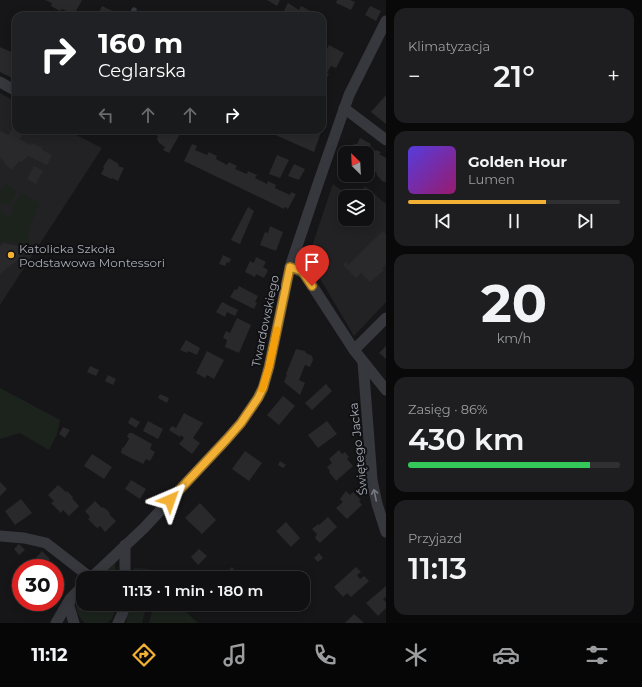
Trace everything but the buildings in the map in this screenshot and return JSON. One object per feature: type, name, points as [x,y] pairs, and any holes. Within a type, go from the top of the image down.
[{"type":"street","name":"Twardowskiego","points":[[98,571],[144,528],[227,439],[241,423],[258,398],[263,388],[269,367],[290,267],[344,108],[386,21]]},
{"type":"street","points":[[0,82],[12,89]]},
{"type":"street","points":[[344,108],[386,140]]},
{"type":"street","points":[[290,267],[304,273],[354,350],[386,390]]},
{"type":"street","points":[[354,350],[386,318]]},
{"type":"street","name":"Świętego Jacka","points":[[363,362],[372,480],[377,504],[386,532]]},
{"type":"street","points":[[0,536],[24,538],[46,543],[82,571]]},
{"type":"street","points":[[125,545],[125,571]]},
{"type":"street","points":[[56,623],[70,599],[76,593]]},
{"type":"street","points":[[70,599],[74,623]]},
{"type":"street","points":[[118,623],[123,611]]},
{"type":"shaded area","points":[[0,93],[12,100],[12,134],[74,134],[102,148],[0,305]]},
{"type":"shaded area","points":[[6,184],[18,191],[9,204],[3,203],[0,207],[0,190]]},
{"type":"shaded area","points":[[333,184],[341,190],[338,190],[338,226],[374,226],[374,194],[386,204],[386,302],[354,336],[308,258]]},
{"type":"shaded area","points":[[365,186],[370,190],[362,190]]},
{"type":"shaded area","points":[[21,193],[37,202],[39,206],[29,229],[29,249],[20,247],[21,245],[2,241],[0,243],[0,209],[4,215],[9,216],[13,212],[12,206]]},
{"type":"shaded area","points":[[0,388],[60,420],[57,434],[49,450],[20,433],[0,439]]},
{"type":"shaded area","points":[[115,559],[116,571],[104,571]]},
{"type":"shaded area","points":[[134,568],[149,569],[149,571],[134,571]]},
{"type":"shaded area","points":[[115,611],[114,615],[107,623],[85,623],[77,612]]},
{"type":"shaded area","points":[[129,611],[145,611],[142,623],[126,623]]},
{"type":"shaded area","points":[[152,611],[185,611],[198,623],[149,623]]},
{"type":"slow traffic","points":[[262,389],[269,367],[277,330]]},
{"type":"place","name":"Katolicka Szkoła Podstawowa Montessori","points":[[11,255]]},
{"type":"route","points":[[170,500],[241,423],[258,398],[263,388],[269,367],[290,267],[302,271],[312,286]]}]
